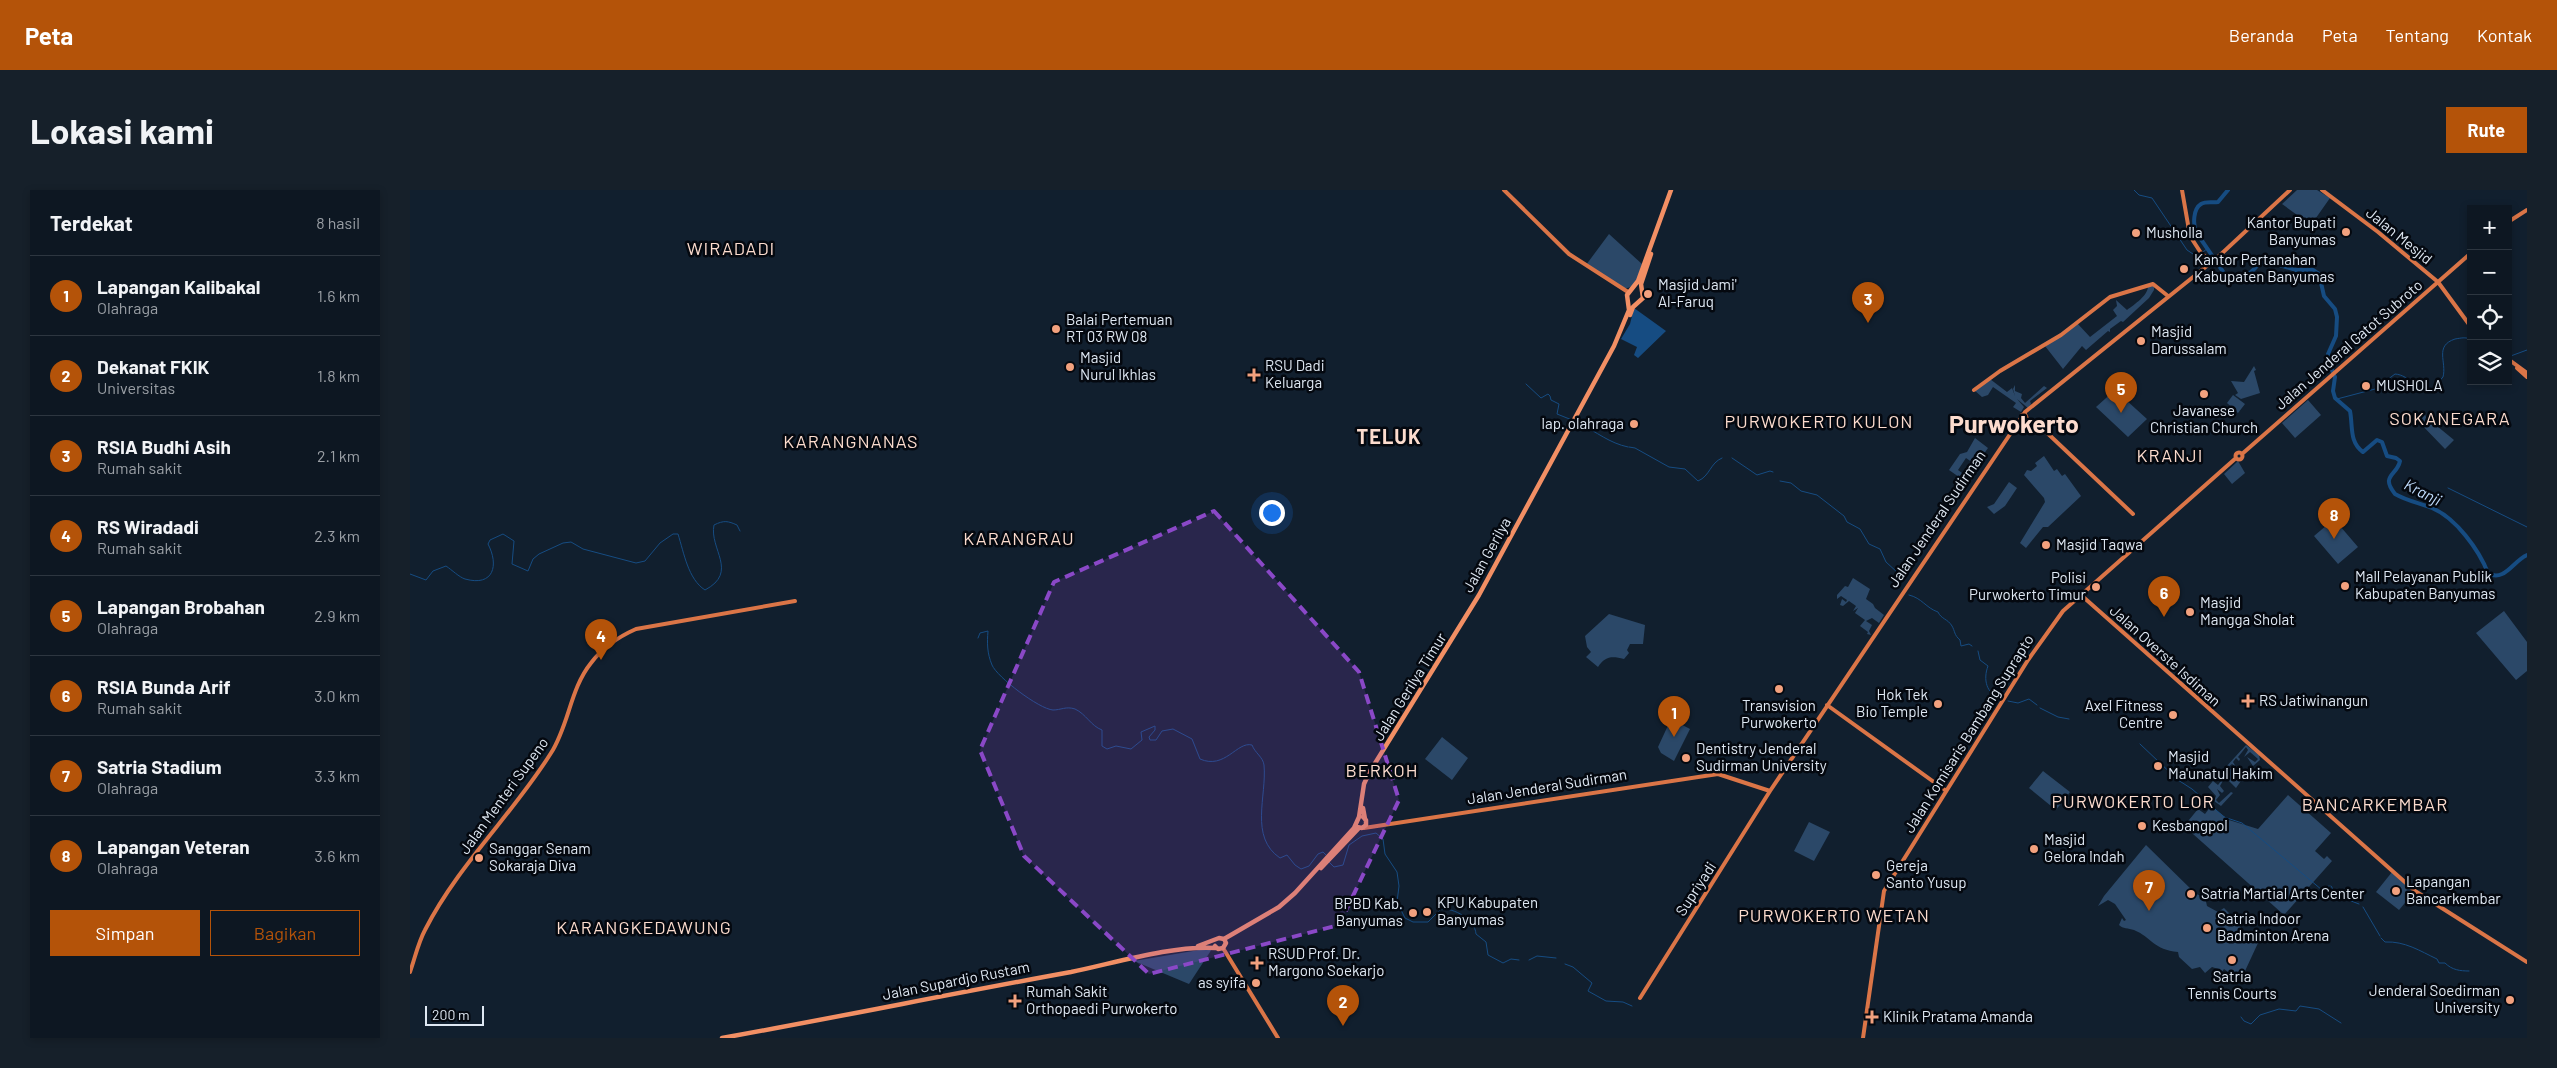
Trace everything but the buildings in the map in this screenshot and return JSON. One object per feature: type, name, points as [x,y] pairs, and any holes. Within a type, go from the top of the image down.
[{"type":"highway","points":[[1652,248],[1638,281],[1630,291],[1627,299],[1633,304],[1638,304],[1642,298],[1642,281],[1672,190]]},
{"type":"highway","points":[[1630,291],[1642,292]]},
{"type":"highway","name":"Jalan Gerilya","points":[[1617,343],[1629,310],[1627,299]]},
{"type":"highway","name":"Jalan Gerilya","points":[[1436,669],[1543,484],[1617,343],[1632,310],[1638,304]]},
{"type":"highway","name":"Jalan Gerilya","points":[[1479,600],[1496,568]]},
{"type":"highway","name":"Jalan Gerilya Timur","points":[[1359,826],[1366,819],[1363,811],[1367,782],[1374,766],[1479,600]]},
{"type":"highway","points":[[1225,941],[1221,938],[1216,940],[1216,948],[1223,948],[1225,941],[1278,907],[1295,893],[1359,826],[1364,784],[1374,766]]},
{"type":"highway","points":[[1359,817],[1366,819]]},
{"type":"highway","name":"Jalan Supardjo Rustam","points":[[722,1038],[1195,948],[1216,940]]},
{"type":"highway","name":"Jalan Supardjo Rustam","points":[[1195,948],[1216,948]]},
{"type":"main road","points":[[1504,190],[1569,254],[1630,291]]},
{"type":"main road","points":[[2182,190],[2188,229],[2206,267]]},
{"type":"main road","name":"Jalan Jenderal Sudirman","points":[[1359,826],[1375,826],[1598,791],[1722,774],[1770,791],[2022,415],[2218,257],[2292,190]]},
{"type":"main road","name":"Jalan Mesjid","points":[[2322,190],[2378,232],[2438,282],[2467,322]]},
{"type":"main road","points":[[2512,219],[2527,210]]},
{"type":"main road","points":[[2200,252],[2212,261]]},
{"type":"main road","name":"Jalan Jenderal Gatot Subroto","points":[[2081,595],[2236,458],[2241,458],[2242,454],[2467,257]]},
{"type":"main road","points":[[1975,391],[2000,371],[2061,335],[2110,296],[2153,284],[2168,296]]},
{"type":"main road","points":[[2512,362],[2527,375]]},
{"type":"main road","points":[[2022,415],[2025,414],[2028,421],[2043,430],[2133,514]]},
{"type":"main road","name":"Jalan Overste Isdiman","points":[[2081,595],[2234,733],[2421,896],[2527,962]]},
{"type":"main road","name":"Jalan Komisaris Bambang Suprapto","points":[[1863,1038],[1884,891],[1945,790],[2055,620],[2081,595]]},
{"type":"main road","name":"Jalan Menteri Supeno","points":[[410,972],[417,950],[432,918],[468,865],[551,753],[579,683],[600,652],[614,641],[636,630],[795,601]]},
{"type":"main road","points":[[1827,705],[1945,790]]},
{"type":"main road","name":"Supriyadi","points":[[1640,998],[1770,791]]},
{"type":"main road","points":[[1366,819],[1375,826]]},
{"type":"main road","points":[[1223,948],[1278,1038]]},
{"type":"highlighted area","points":[[1214,511],[1359,672],[1399,800],[1339,925],[1149,974],[1024,856],[980,750],[1054,582]]},
{"type":"shaded area","points":[[2297,190],[2317,190],[2330,198],[2311,225],[2282,204]]},
{"type":"shaded area","points":[[1609,234],[1642,264],[1636,281],[1631,287],[1623,288],[1586,265]]},
{"type":"shaded area","points":[[2148,285],[2154,286],[2154,290],[2149,298],[2123,322],[2121,321],[2110,329],[2110,332],[2108,331],[2086,350],[2082,346],[2063,369],[2045,346],[2077,323],[2090,337],[2117,316],[2113,310],[2117,306],[2116,300],[2127,310],[2144,296]]},
{"type":"shaded area","points":[[1634,308],[1666,331],[1638,358],[1634,355],[1637,347],[1621,339],[1630,324]]},
{"type":"shaded area","points":[[2254,366],[2260,393],[2241,399],[2235,395],[2238,393],[2231,381],[2244,382]]},
{"type":"shaded area","points":[[1990,379],[2007,392],[2012,388],[2015,396],[2013,389],[2015,385],[2015,391],[2022,394],[2021,398],[2025,403],[2044,386],[2047,388],[2030,401],[2031,404],[2028,408],[2017,399],[2024,407],[2021,412],[2013,407],[2016,403],[1993,387],[1988,395],[1982,397],[1974,390]]},
{"type":"shaded area","points":[[2115,390],[2147,419],[2128,437],[2096,407]]},
{"type":"shaded area","points":[[2233,395],[2245,404],[2238,413],[2227,403]]},
{"type":"shaded area","points":[[2308,400],[2321,415],[2295,438],[2282,423]]},
{"type":"shaded area","points":[[2424,412],[2426,417],[2454,440],[2445,449],[2417,420]]},
{"type":"shaded area","points":[[1975,438],[1988,448],[1976,465],[1966,458],[1958,470],[1966,476],[1959,477],[1949,470],[1960,454],[1967,452]]},
{"type":"shaded area","points":[[2044,456],[2054,471],[2057,469],[2062,476],[2065,474],[2081,496],[2048,527],[2043,527],[2026,548],[2020,543],[2045,502],[2044,498],[2024,475],[2027,470],[2031,471],[2037,466],[2035,463]]},
{"type":"shaded area","points":[[2238,461],[2245,473],[2232,484],[2224,474]]},
{"type":"shaded area","points":[[2009,482],[2017,488],[2005,506],[1994,514],[1987,507],[1994,504]]},
{"type":"shaded area","points":[[2334,519],[2358,547],[2338,564],[2314,536]]},
{"type":"shaded area","points":[[1853,578],[1870,589],[1866,599],[1884,615],[1879,623],[1872,618],[1866,621],[1872,625],[1869,631],[1871,635],[1867,634],[1868,632],[1860,626],[1865,620],[1855,613],[1858,608],[1853,611],[1856,606],[1849,601],[1843,606],[1840,605],[1842,599],[1846,602],[1847,600],[1841,596],[1837,599],[1837,595],[1845,586],[1848,587]]},
{"type":"shaded area","points":[[2504,611],[2527,642],[2527,671],[2516,680],[2476,633]]},
{"type":"shaded area","points":[[1609,614],[1645,625],[1643,644],[1630,644],[1627,650],[1629,653],[1624,659],[1609,658],[1598,667],[1586,657],[1591,652],[1587,647],[1585,636]]},
{"type":"shaded area","points":[[1671,719],[1690,729],[1674,761],[1661,753],[1658,747]]},
{"type":"shaded area","points":[[1442,737],[1468,758],[1452,780],[1425,759]]},
{"type":"shaded area","points":[[2246,745],[2259,755],[2260,760],[2253,766],[2247,757],[2255,762],[2258,759],[2250,752],[2244,757],[2248,750],[2246,747],[2238,757],[2239,761],[2236,758],[2233,762],[2236,767],[2232,764],[2228,767],[2243,778],[2236,788],[2226,778],[2229,771],[2225,768]]},
{"type":"shaded area","points":[[2043,771],[2070,792],[2056,810],[2029,788]]},
{"type":"shaded area","points":[[2221,774],[2225,777],[2220,786],[2224,791],[2222,793],[2217,789],[2220,795],[2216,800],[2219,803],[2231,792],[2233,793],[2221,806],[2214,801],[2216,796],[2208,787],[2213,781],[2218,785],[2221,781],[2218,777]]},
{"type":"shaded area","points":[[2288,795],[2331,833],[2315,851],[2324,859],[2327,856],[2332,861],[2284,915],[2184,826],[2198,809],[2205,814],[2211,806],[2229,820],[2258,829]]},
{"type":"shaded area","points":[[1809,822],[1830,832],[1814,861],[1794,851]]},
{"type":"shaded area","points":[[2146,845],[2196,894],[2205,897],[2207,906],[2218,912],[2224,908],[2230,914],[2234,924],[2240,926],[2243,932],[2241,934],[2258,943],[2239,984],[2235,977],[2224,969],[2221,973],[2218,969],[2212,967],[2205,973],[2200,967],[2192,969],[2179,957],[2178,952],[2163,949],[2140,933],[2119,925],[2122,918],[2124,921],[2126,920],[2115,904],[2108,900],[2098,906]]},
{"type":"shaded area","name":"Lapangan Bancarkembar","points":[[2392,872],[2415,891],[2399,910],[2376,892]]},
{"type":"shaded area","points":[[1205,949],[1211,950],[1189,984],[1134,961]]},
{"type":"waterway","name":"Kranji","points":[[2134,190],[2139,195],[2152,198],[2187,250],[2193,254],[2199,253]]},
{"type":"waterway","name":"Kranji","points":[[2228,190],[2218,202],[2205,203],[2198,206],[2194,217],[2196,232],[2228,279],[2239,280],[2266,261],[2296,270],[2313,270],[2319,274],[2324,296],[2335,309],[2337,317],[2336,336],[2328,354],[2328,361],[2335,377],[2333,391],[2335,398],[2350,411],[2355,443],[2363,452],[2377,440],[2382,442],[2387,456],[2400,461],[2389,479],[2395,494],[2432,508],[2450,519],[2473,545],[2488,573],[2494,575],[2504,573],[2527,555]]},
{"type":"waterway","name":"Kranji","points":[[2203,252],[2208,248]]},
{"type":"waterway","points":[[2337,399],[2375,389],[2395,374],[2405,377],[2422,388],[2433,388],[2443,377],[2443,350],[2445,346],[2455,339],[2467,338]]},
{"type":"waterway","points":[[2512,356],[2527,350]]},
{"type":"waterway","points":[[1526,384],[1541,398],[1548,394],[1551,400],[1559,404],[1557,414],[1572,420]]},
{"type":"waterway","points":[[1580,424],[1609,440],[1628,447]]},
{"type":"waterway","points":[[1629,447],[1635,448],[1669,467],[1685,469],[1698,481],[1722,458]]},
{"type":"waterway","points":[[1732,458],[1757,475],[1770,471],[1773,472]]},
{"type":"waterway","points":[[1780,481],[1791,483],[1801,491],[1817,495],[1844,516],[1847,522],[1860,529],[1869,544],[1880,549],[1886,562],[1898,573],[1895,587]]},
{"type":"waterway","points":[[2448,488],[2527,527]]},
{"type":"waterway","points":[[410,574],[426,580],[433,571],[446,566],[465,579],[482,580],[492,572],[493,559],[488,544],[490,540],[503,534],[514,541],[512,564],[528,571],[533,559],[539,554],[563,543],[571,542],[583,549],[636,563],[645,561],[660,543],[673,534],[678,534],[694,579],[705,590],[715,583],[720,576],[721,568],[715,543],[714,525],[728,522],[737,525],[740,531]]},
{"type":"waterway","points":[[1909,595],[1938,612],[1949,622],[1960,640],[1961,646],[1969,644],[1972,646]]},
{"type":"waterway","points":[[978,638],[980,633],[988,631],[988,648],[992,665],[1010,684],[1038,704],[1047,708],[1053,710],[1069,708],[1079,711],[1102,730],[1102,746],[1107,749],[1116,746],[1131,749],[1142,740],[1141,732],[1155,726],[1155,730],[1149,737],[1150,740],[1156,740],[1162,731],[1173,729],[1192,739],[1200,759],[1209,761],[1217,761],[1241,747],[1252,745],[1264,765],[1262,828],[1265,839],[1271,849],[1280,858],[1287,855],[1301,869],[1309,866],[1318,854],[1323,852],[1326,855]]},
{"type":"waterway","points":[[1978,651],[1980,660],[1988,666],[1987,686],[1992,693],[2001,697]]},
{"type":"waterway","points":[[2008,701],[2018,703],[2029,699],[2037,705]]},
{"type":"waterway","points":[[2040,708],[2058,717],[2069,719]]},
{"type":"waterway","points":[[2140,744],[2178,780],[2192,789],[2224,817],[2242,823],[2322,890],[2329,886]]},
{"type":"waterway","points":[[1329,862],[1334,867],[1343,865],[1349,845],[1362,836],[1376,833],[1383,839],[1385,854],[1397,872],[1399,886],[1397,902],[1405,918],[1413,922],[1428,922],[1441,909],[1452,910],[1468,919],[1476,934],[1486,942],[1488,955],[1503,963],[1511,959],[1519,960]]},
{"type":"waterway","points":[[2331,886],[2336,894]]},
{"type":"waterway","points":[[2338,896],[2359,904]]},
{"type":"waterway","points":[[2363,907],[2380,936]]},
{"type":"waterway","points":[[2381,938],[2385,942],[2399,943],[2412,947],[2437,959],[2439,963],[2445,963],[2453,969],[2469,971]]},
{"type":"waterway","points":[[1529,960],[1537,956],[1556,958]]},
{"type":"waterway","points":[[1565,964],[1573,967],[1592,983],[1588,991],[1606,1001],[1623,1002],[1632,1006]]},
{"type":"waterway","points":[[2241,1017],[2244,1021],[2251,1024],[2260,1015],[2279,1009],[2296,1011],[2300,1006],[2319,1009],[2341,1023]]},
{"type":"place","name":"Kantor Bupati Banyumas","points":[[2346,232]]},
{"type":"place","name":"Musholla","points":[[2136,233]]},
{"type":"place","name":"Kantor Pertanahan Kabupaten Banyumas","points":[[2184,269]]},
{"type":"place","name":"Masjid Jami' Al-Faruq","points":[[1648,294]]},
{"type":"place","name":"RSIA Budhi Asih","points":[[1868,323]]},
{"type":"place","name":"Balai Pertemuan RT 03 RW 08","points":[[1056,329]]},
{"type":"place","name":"Masjid Darussalam","points":[[2141,341]]},
{"type":"place","name":"Masjid Nurul Ikhlas","points":[[1070,367]]},
{"type":"place","name":"RSU Dadi Keluarga","points":[[1254,375]]},
{"type":"place","name":"MUSHOLA","points":[[2366,386]]},
{"type":"place","name":"Javanese Christian Church","points":[[2204,394]]},
{"type":"place","name":"Lapangan Brobahan","points":[[2121,413]]},
{"type":"place","name":"lap. olahraga","points":[[1634,424]]},
{"type":"place","name":"Lapangan Veteran","points":[[2334,539]]},
{"type":"place","name":"Masjid Taqwa","points":[[2046,545]]},
{"type":"place","name":"Mall Pelayanan Publik Kabupaten Banyumas","points":[[2345,586]]},
{"type":"place","name":"Polisi Purwokerto Timur","points":[[2096,587]]},
{"type":"place","name":"Masjid Mangga Sholat","points":[[2190,612]]},
{"type":"place","name":"RSIA Bunda Arif","points":[[2164,617]]},
{"type":"place","name":"RS Wiradadi","points":[[601,660]]},
{"type":"place","name":"Transvision Purwokerto","points":[[1779,689]]},
{"type":"place","name":"RS Jatiwinangun","points":[[2248,701]]},
{"type":"place","name":"Hok Tek Bio Temple","points":[[1938,704]]},
{"type":"place","name":"Axel Fitness Centre","points":[[2173,715]]},
{"type":"place","name":"Lapangan Kalibakal","points":[[1674,737]]},
{"type":"place","name":"Dentistry Jenderal Sudirman University","points":[[1686,758]]},
{"type":"place","name":"Masjid Ma'unatul Hakim","points":[[2158,766]]},
{"type":"place","name":"Kesbangpol","points":[[2142,826]]},
{"type":"place","name":"Masjid Gelora Indah","points":[[2034,849]]},
{"type":"place","name":"Sanggar Senam Sokaraja Diva","points":[[479,858]]},
{"type":"place","name":"Gereja Santo Yusup","points":[[1876,875]]},
{"type":"place","name":"Lapangan Bancarkembar","points":[[2396,891]]},
{"type":"place","name":"Satria Martial Arts Center","points":[[2191,894]]},
{"type":"place","name":"Satria Stadium","points":[[2149,911]]},
{"type":"place","name":"KPU Kabupaten Banyumas","points":[[1427,912]]},
{"type":"place","name":"BPBD Kab. Banyumas","points":[[1413,913]]},
{"type":"place","name":"Satria Indoor Badminton Arena","points":[[2207,928]]},
{"type":"place","name":"Satria Tennis Courts","points":[[2232,960]]},
{"type":"place","name":"RSUD Prof. Dr. Margono Soekarjo","points":[[1257,963]]},
{"type":"place","name":"as syifa","points":[[1256,983]]},
{"type":"place","name":"Jenderal Soedirman University","points":[[2510,1000]]},
{"type":"place","name":"Rumah Sakit Orthopaedi Purwokerto","points":[[1015,1001]]},
{"type":"place","name":"Klinik Pratama Amanda","points":[[1872,1017]]},
{"type":"place","name":"Dekanat FKIK","points":[[1343,1026]]},
{"type":"district","name":"WIRADADI","points":[[731,249]]},
{"type":"district","name":"SOKANEGARA","points":[[2450,419]]},
{"type":"district","name":"PURWOKERTO KULON","points":[[1819,422]]},
{"type":"district","name":"Purwokerto","points":[[2014,424]]},
{"type":"district","name":"TELUK","points":[[1389,437]]},
{"type":"district","name":"KARANGNANAS","points":[[851,442]]},
{"type":"district","name":"KRANJI","points":[[2170,456]]},
{"type":"district","name":"KARANGRAU","points":[[1019,539]]},
{"type":"district","name":"BERKOH","points":[[1382,771]]},
{"type":"district","name":"PURWOKERTO LOR","points":[[2133,802]]},
{"type":"district","name":"BANCARKEMBAR","points":[[2375,805]]},
{"type":"district","name":"PURWOKERTO WETAN","points":[[1834,916]]},
{"type":"district","name":"KARANGKEDAWUNG","points":[[644,928]]}]
